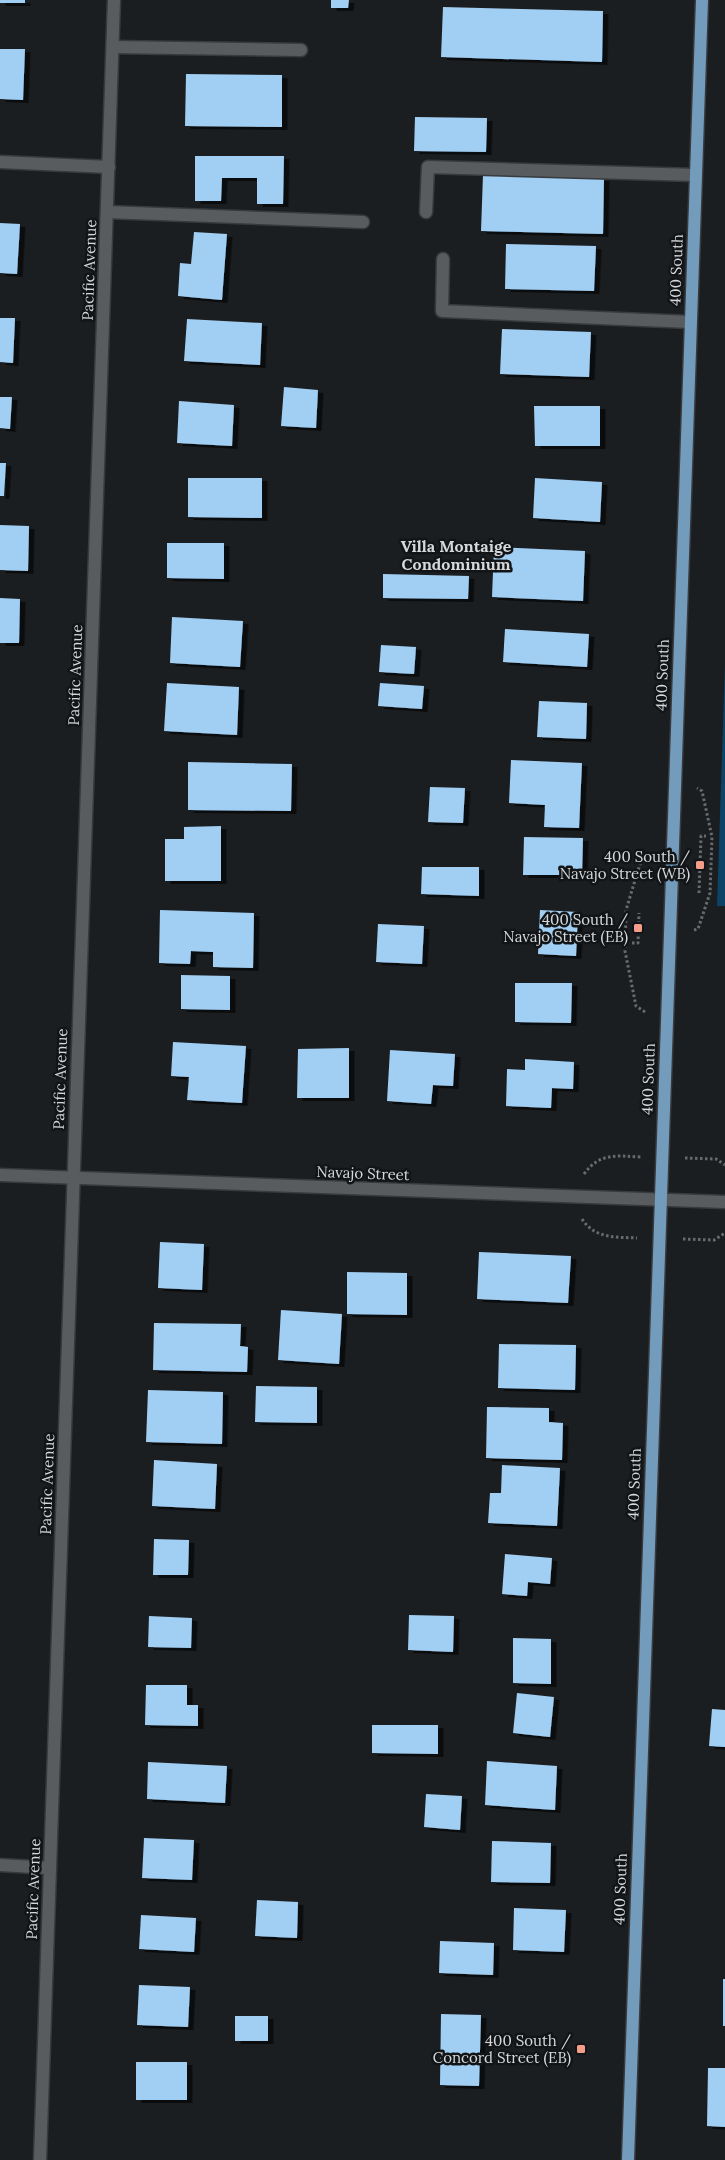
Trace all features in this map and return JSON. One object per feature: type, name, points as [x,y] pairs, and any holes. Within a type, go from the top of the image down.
[{"type":"main road","name":"400 South","points":[[628,2160],[659,1200],[702,0]]},
{"type":"street","name":"Pacific Avenue","points":[[40,2160],[114,0]]},
{"type":"street","points":[[113,47],[301,50]]},
{"type":"street","points":[[0,162],[109,166]]},
{"type":"street","points":[[426,212],[428,167],[696,175]]},
{"type":"street","points":[[107,212],[363,222]]},
{"type":"street","points":[[443,260],[442,310],[690,322]]},
{"type":"street","name":"Navajo Street","points":[[0,1175],[725,1202]]},
{"type":"street","points":[[0,1864],[50,1868]]},
{"type":"path","points":[[669,938],[698,929],[710,893],[712,830],[702,791],[674,776]]},
{"type":"path","points":[[699,893],[701,836],[706,836]]},
{"type":"path","points":[[666,1026],[636,1006],[625,951],[626,910],[640,864],[672,848]]},
{"type":"path","points":[[632,943],[638,943],[638,913]]},
{"type":"path","points":[[609,1155],[627,1156]]},
{"type":"path","points":[[698,1158],[716,1159],[725,1164]]},
{"type":"path","points":[[695,1239],[714,1240],[725,1233]]},
{"type":"path","points":[[606,1237],[622,1238]]},
{"type":"shaded area","points":[[725,664],[725,906],[717,906]]},
{"type":"building","points":[[0,0],[25,0],[25,3],[0,3]]},
{"type":"building","points":[[331,0],[349,0],[348,8],[331,8]]},
{"type":"building","points":[[443,7],[603,11],[602,62],[441,57]]},
{"type":"building","points":[[0,49],[25,49],[23,100],[0,99]]},
{"type":"building","points":[[186,74],[282,75],[282,127],[185,126]]},
{"type":"building","points":[[415,117],[487,118],[486,152],[414,151]]},
{"type":"building","points":[[195,156],[284,156],[283,204],[257,204],[257,178],[222,178],[221,201],[195,201]]},
{"type":"building","points":[[483,175],[604,178],[603,234],[481,231]]},
{"type":"building","points":[[0,223],[20,224],[17,274],[0,273]]},
{"type":"building","points":[[194,232],[227,234],[222,300],[178,296],[180,263],[191,264]]},
{"type":"building","points":[[506,244],[596,246],[594,291],[505,289]]},
{"type":"building","points":[[0,318],[15,318],[13,363],[0,362]]},
{"type":"building","points":[[187,319],[262,323],[260,365],[184,361]]},
{"type":"building","points":[[502,329],[591,332],[589,377],[500,374]]},
{"type":"building","points":[[284,387],[318,390],[316,428],[281,426]]},
{"type":"building","points":[[0,397],[12,397],[10,429],[0,428]]},
{"type":"building","points":[[179,401],[234,405],[232,446],[177,443]]},
{"type":"building","points":[[534,406],[600,406],[600,446],[535,446]]},
{"type":"building","points":[[0,463],[6,463],[4,496],[0,496]]},
{"type":"building","points":[[188,478],[262,478],[262,518],[188,517]]},
{"type":"building","points":[[535,478],[602,482],[600,522],[533,518]]},
{"type":"building","points":[[0,525],[29,526],[28,571],[0,570]]},
{"type":"building","points":[[167,543],[224,543],[224,579],[167,578]]},
{"type":"building","points":[[494,547],[585,551],[583,601],[492,597]]},
{"type":"building","points":[[383,574],[469,576],[468,599],[383,598]]},
{"type":"building","points":[[0,598],[20,599],[19,643],[0,643]]},
{"type":"building","points":[[172,617],[243,621],[240,667],[170,663]]},
{"type":"building","points":[[505,629],[589,634],[587,667],[503,662]]},
{"type":"building","points":[[381,645],[416,647],[414,674],[379,672]]},
{"type":"building","points":[[167,683],[239,687],[237,735],[164,731]]},
{"type":"building","points":[[380,683],[424,686],[422,709],[378,706]]},
{"type":"building","points":[[539,701],[587,703],[586,739],[537,737]]},
{"type":"building","points":[[511,760],[582,763],[579,828],[544,827],[545,805],[509,803]]},
{"type":"building","points":[[188,762],[292,764],[291,811],[188,810]]},
{"type":"building","points":[[430,787],[465,788],[463,823],[428,822]]},
{"type":"building","points":[[221,826],[221,881],[165,881],[165,839],[184,839],[184,827]]},
{"type":"building","points":[[524,837],[583,838],[582,875],[523,875]]},
{"type":"building","points":[[422,867],[479,867],[479,896],[421,894]]},
{"type":"building","points":[[160,910],[254,913],[253,968],[213,967],[213,952],[191,951],[190,964],[159,963]]},
{"type":"building","points":[[540,910],[578,912],[576,956],[538,954]]},
{"type":"building","points":[[378,924],[424,926],[422,964],[376,962]]},
{"type":"building","points":[[181,975],[230,976],[230,1010],[181,1009]]},
{"type":"building","points":[[515,983],[572,983],[571,1023],[515,1022]]},
{"type":"building","points":[[173,1042],[246,1046],[242,1103],[187,1100],[189,1077],[171,1076]]},
{"type":"building","points":[[349,1048],[349,1098],[297,1098],[298,1049]]},
{"type":"building","points":[[390,1050],[455,1054],[453,1086],[433,1085],[431,1104],[387,1101]]},
{"type":"building","points":[[525,1059],[574,1062],[573,1089],[552,1088],[551,1108],[506,1106],[507,1069],[525,1070]]},
{"type":"building","points":[[160,1242],[204,1244],[202,1290],[158,1288]]},
{"type":"building","points":[[479,1252],[571,1256],[568,1303],[477,1299]]},
{"type":"building","points":[[347,1272],[407,1273],[407,1315],[347,1314]]},
{"type":"building","points":[[281,1310],[342,1314],[339,1364],[278,1360]]},
{"type":"building","points":[[154,1323],[241,1324],[240,1346],[248,1347],[247,1372],[153,1370]]},
{"type":"building","points":[[499,1344],[576,1345],[575,1390],[498,1388]]},
{"type":"building","points":[[256,1386],[317,1387],[317,1423],[255,1422]]},
{"type":"building","points":[[148,1390],[223,1392],[222,1444],[146,1442]]},
{"type":"building","points":[[487,1407],[549,1408],[549,1422],[563,1423],[562,1460],[486,1458]]},
{"type":"building","points":[[154,1460],[217,1464],[215,1509],[152,1506]]},
{"type":"building","points":[[502,1465],[560,1468],[557,1526],[488,1523],[490,1493],[501,1493]]},
{"type":"building","points":[[154,1539],[189,1540],[188,1575],[153,1575]]},
{"type":"building","points":[[505,1554],[552,1558],[550,1584],[528,1582],[527,1596],[502,1594]]},
{"type":"building","points":[[409,1615],[454,1616],[453,1652],[408,1650]]},
{"type":"building","points":[[149,1616],[192,1618],[191,1648],[148,1647]]},
{"type":"building","points":[[513,1638],[551,1639],[551,1684],[513,1683]]},
{"type":"building","points":[[146,1685],[187,1685],[187,1705],[198,1705],[198,1726],[145,1725]]},
{"type":"building","points":[[517,1693],[554,1697],[550,1737],[513,1733]]},
{"type":"building","points":[[712,1709],[725,1710],[725,1747],[709,1746]]},
{"type":"building","points":[[372,1725],[438,1725],[438,1754],[372,1753]]},
{"type":"building","points":[[487,1761],[557,1766],[555,1810],[485,1805]]},
{"type":"building","points":[[148,1762],[227,1766],[225,1803],[147,1799]]},
{"type":"building","points":[[426,1794],[462,1796],[460,1830],[424,1827]]},
{"type":"building","points":[[144,1838],[194,1840],[192,1880],[142,1878]]},
{"type":"building","points":[[492,1841],[551,1843],[550,1883],[491,1882]]},
{"type":"building","points":[[257,1900],[298,1902],[297,1938],[255,1936]]},
{"type":"building","points":[[514,1908],[566,1910],[564,1952],[513,1950]]},
{"type":"building","points":[[141,1915],[196,1918],[194,1952],[139,1949]]},
{"type":"building","points":[[440,1941],[494,1943],[493,1975],[439,1973]]},
{"type":"building","points":[[723,1979],[725,1979],[725,2026],[723,2026]]},
{"type":"building","points":[[139,1985],[190,1987],[188,2027],[137,2025]]},
{"type":"building","points":[[441,2014],[481,2015],[479,2086],[440,2085]]},
{"type":"building","points":[[235,2016],[268,2016],[268,2041],[235,2041]]},
{"type":"building","points":[[136,2062],[187,2062],[187,2100],[136,2100]]},
{"type":"building","points":[[708,2068],[725,2068],[725,2127],[707,2126]]},
{"type":"place","name":"400 South / Navajo Street (WB)","points":[[700,865]]},
{"type":"place","name":"400 South / Navajo Street (EB)","points":[[638,928]]},
{"type":"place","name":"400 South / Concord Street (EB)","points":[[581,2049]]},
{"type":"district","name":"Villa Montaige Condominium","points":[[456,555]]}]
